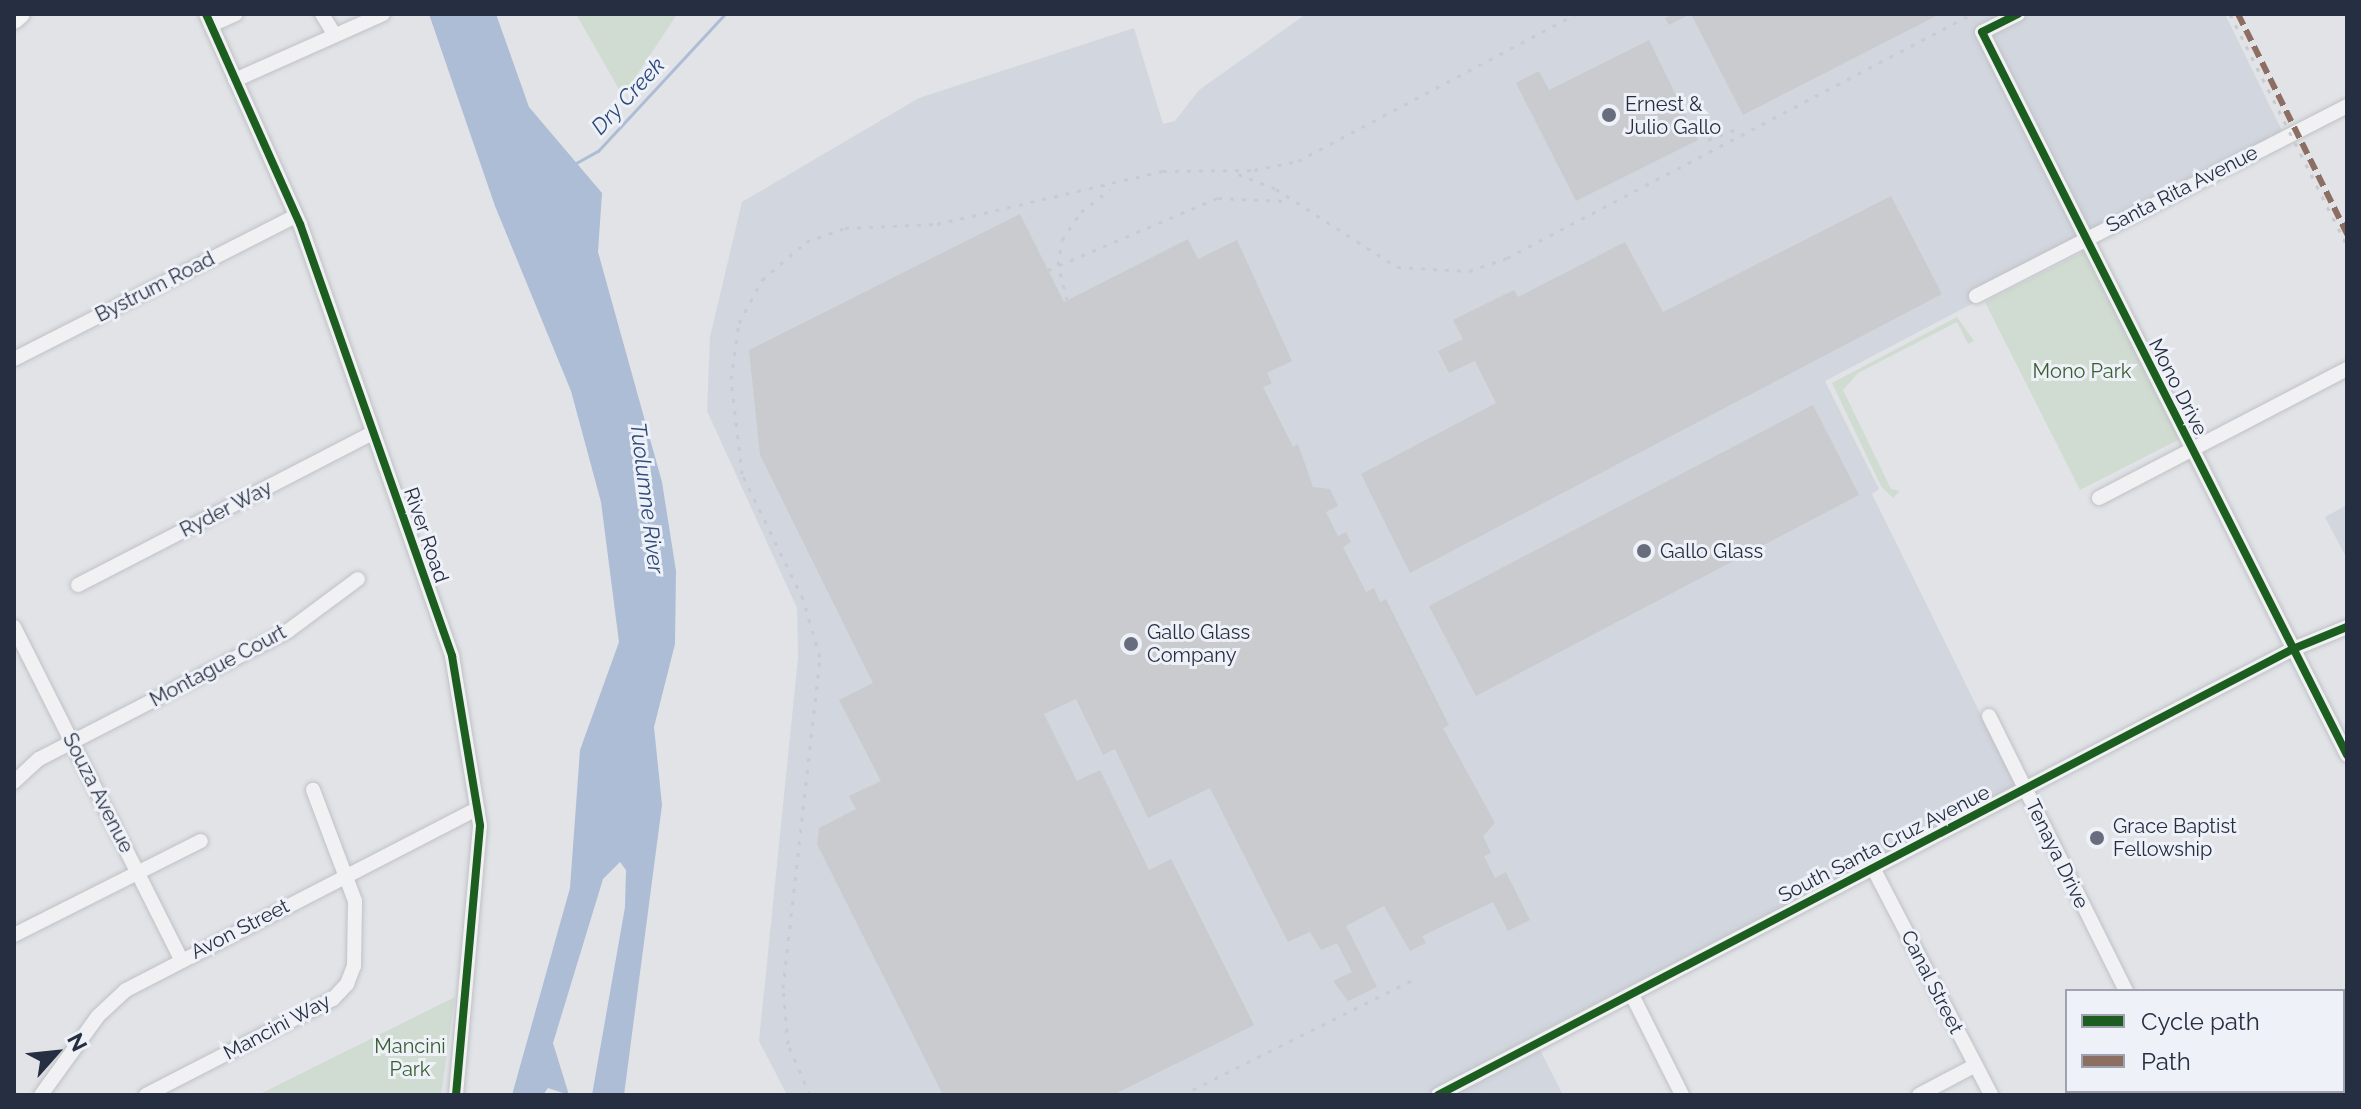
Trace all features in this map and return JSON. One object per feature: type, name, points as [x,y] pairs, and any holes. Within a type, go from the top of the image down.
[{"type":"main road","points":[[14,20],[21,14]]},
{"type":"street","points":[[208,20],[236,14]]},
{"type":"street","points":[[322,14],[334,34]]},
{"type":"street","points":[[235,80],[383,14]]},
{"type":"street","name":"Mono Drive","points":[[2018,14],[1982,32],[2347,755]]},
{"type":"street","name":"River Road","points":[[208,20],[296,216],[452,656],[477,809],[456,1095]]},
{"type":"street","name":"Santa Rita Avenue","points":[[1976,296],[2347,106]]},
{"type":"street","name":"Bystrum Road","points":[[14,359],[296,216]]},
{"type":"street","points":[[2099,498],[2347,369]]},
{"type":"street","name":"Ryder Way","points":[[78,585],[373,433]]},
{"type":"street","name":"Montague Court","points":[[14,782],[72,743],[288,631],[358,579]]},
{"type":"street","name":"Souza Avenue","points":[[14,627],[181,959]]},
{"type":"street","name":"South Santa Cruz Avenue","points":[[1438,1095],[2293,649],[2347,627]]},
{"type":"street","name":"Tenaya Drive","points":[[1989,716],[2125,989]]},
{"type":"street","name":"Mancini Way","points":[[146,1095],[341,993],[354,966],[357,913],[313,790]]},
{"type":"street","name":"Avon Street","points":[[43,1095],[111,1002],[181,959],[477,809]]},
{"type":"street","points":[[14,935],[201,841]]},
{"type":"street","name":"Canal Street","points":[[1873,868],[1991,1095]]},
{"type":"street","points":[[1632,995],[1682,1095]]},
{"type":"street","points":[[1919,1095],[1976,1065]]},
{"type":"shaded area","points":[[1306,14],[2225,14],[2286,139],[1825,381],[1879,489],[1872,494],[2016,786],[1533,1036],[1563,1095],[787,1095],[759,1041],[798,658],[797,608],[707,411],[710,337],[742,202],[919,98],[1134,28],[1163,124],[1175,121],[1199,90]]},
{"type":"shaded area","points":[[2347,505],[2347,559],[2325,517]]},
{"type":"green space","points":[[576,14],[677,14],[623,96]]},
{"type":"green space","name":"Mono Park","points":[[2085,251],[2180,439],[2080,490],[1985,302]]},
{"type":"green space","points":[[1957,317],[1974,341],[1968,344],[1957,322],[1858,373],[1843,390],[1891,489],[1900,491],[1893,498],[1881,486],[1832,383]]},
{"type":"green space","name":"Mancini Park","points":[[455,997],[441,1095],[258,1095]]},
{"type":"water","name":"Tuolumne River","points":[[429,14],[496,14],[529,107],[602,193],[598,252],[662,482],[676,571],[675,644],[654,727],[662,805],[624,1095],[592,1095],[625,907],[626,870],[620,862],[603,879],[553,1043],[569,1095],[548,1088],[543,1095],[512,1095],[570,888],[580,750],[619,642],[601,502],[571,391],[495,206]]},
{"type":"building","points":[[1673,14],[1691,14],[1669,25],[1665,18]]},
{"type":"building","name":"Ernest & Julio Gallo","points":[[1691,14],[1940,14],[1743,115]]},
{"type":"building","name":"Ernest & Julio Gallo","points":[[1649,40],[1698,140],[1576,201],[1516,83],[1539,71],[1549,90]]},
{"type":"building","points":[[1891,196],[1942,294],[1410,573],[1361,474],[1496,403],[1475,361],[1449,373],[1438,351],[1463,339],[1453,320],[1514,290],[1518,297],[1625,242],[1663,312]]},
{"type":"building","name":"Gallo Glass Company","points":[[1020,214],[1064,302],[1188,239],[1198,259],[1237,240],[1292,361],[1267,373],[1272,383],[1263,387],[1293,447],[1298,444],[1313,487],[1330,489],[1338,506],[1326,512],[1338,536],[1346,532],[1351,542],[1343,547],[1366,592],[1374,588],[1380,602],[1386,599],[1449,725],[1443,728],[1495,823],[1483,836],[1491,853],[1484,856],[1495,878],[1506,872],[1530,920],[1508,931],[1493,902],[1422,936],[1426,943],[1410,951],[1384,906],[1346,926],[1377,987],[1348,1001],[1333,981],[1352,972],[1337,943],[1321,950],[1310,932],[1288,942],[1210,788],[1148,818],[1115,749],[1103,755],[1076,699],[1044,714],[1077,781],[1100,770],[1149,870],[1171,859],[1254,1025],[1113,1095],[943,1095],[817,844],[819,828],[856,809],[849,796],[881,781],[839,700],[873,683],[760,455],[749,350]]},
{"type":"building","name":"Gallo Glass","points":[[1813,405],[1859,495],[1476,696],[1429,606]]},
{"type":"waterway","name":"Dry Creek","points":[[576,163],[598,151],[725,14]]},
{"type":"railway","points":[[810,1095],[788,1044],[783,988],[820,657],[803,599],[742,474],[731,379],[739,323],[762,280],[806,242],[845,228],[937,224],[1163,171],[1254,170],[1298,161],[1576,14]]},
{"type":"railway","points":[[1238,174],[1276,189],[1397,267],[1469,271],[1507,258],[1972,14]]},
{"type":"railway","points":[[2230,14],[2347,246]]},
{"type":"railway","points":[[1708,140],[1742,127]]},
{"type":"railway","points":[[1067,300],[1058,265],[1062,240],[1081,212],[1110,189]]},
{"type":"railway","points":[[1048,270],[1218,198],[1283,201]]},
{"type":"railway","points":[[1182,1095],[1417,978]]},
{"type":"marked path","points":[[2238,14],[2347,234]]},
{"type":"cycle path","points":[[206,14],[300,224],[452,656],[480,826],[456,1095]]},
{"type":"cycle path","points":[[2018,14],[1982,32],[2347,755]]},
{"type":"cycle path","points":[[1438,1095],[2293,649],[2347,627]]},
{"type":"place","name":"Ernest & Julio Gallo","points":[[1609,115]]},
{"type":"place","name":"Gallo Glass","points":[[1644,551]]},
{"type":"place","name":"Gallo Glass Company","points":[[1131,644]]},
{"type":"place","name":"Grace Baptist Fellowship","points":[[2097,838]]}]
